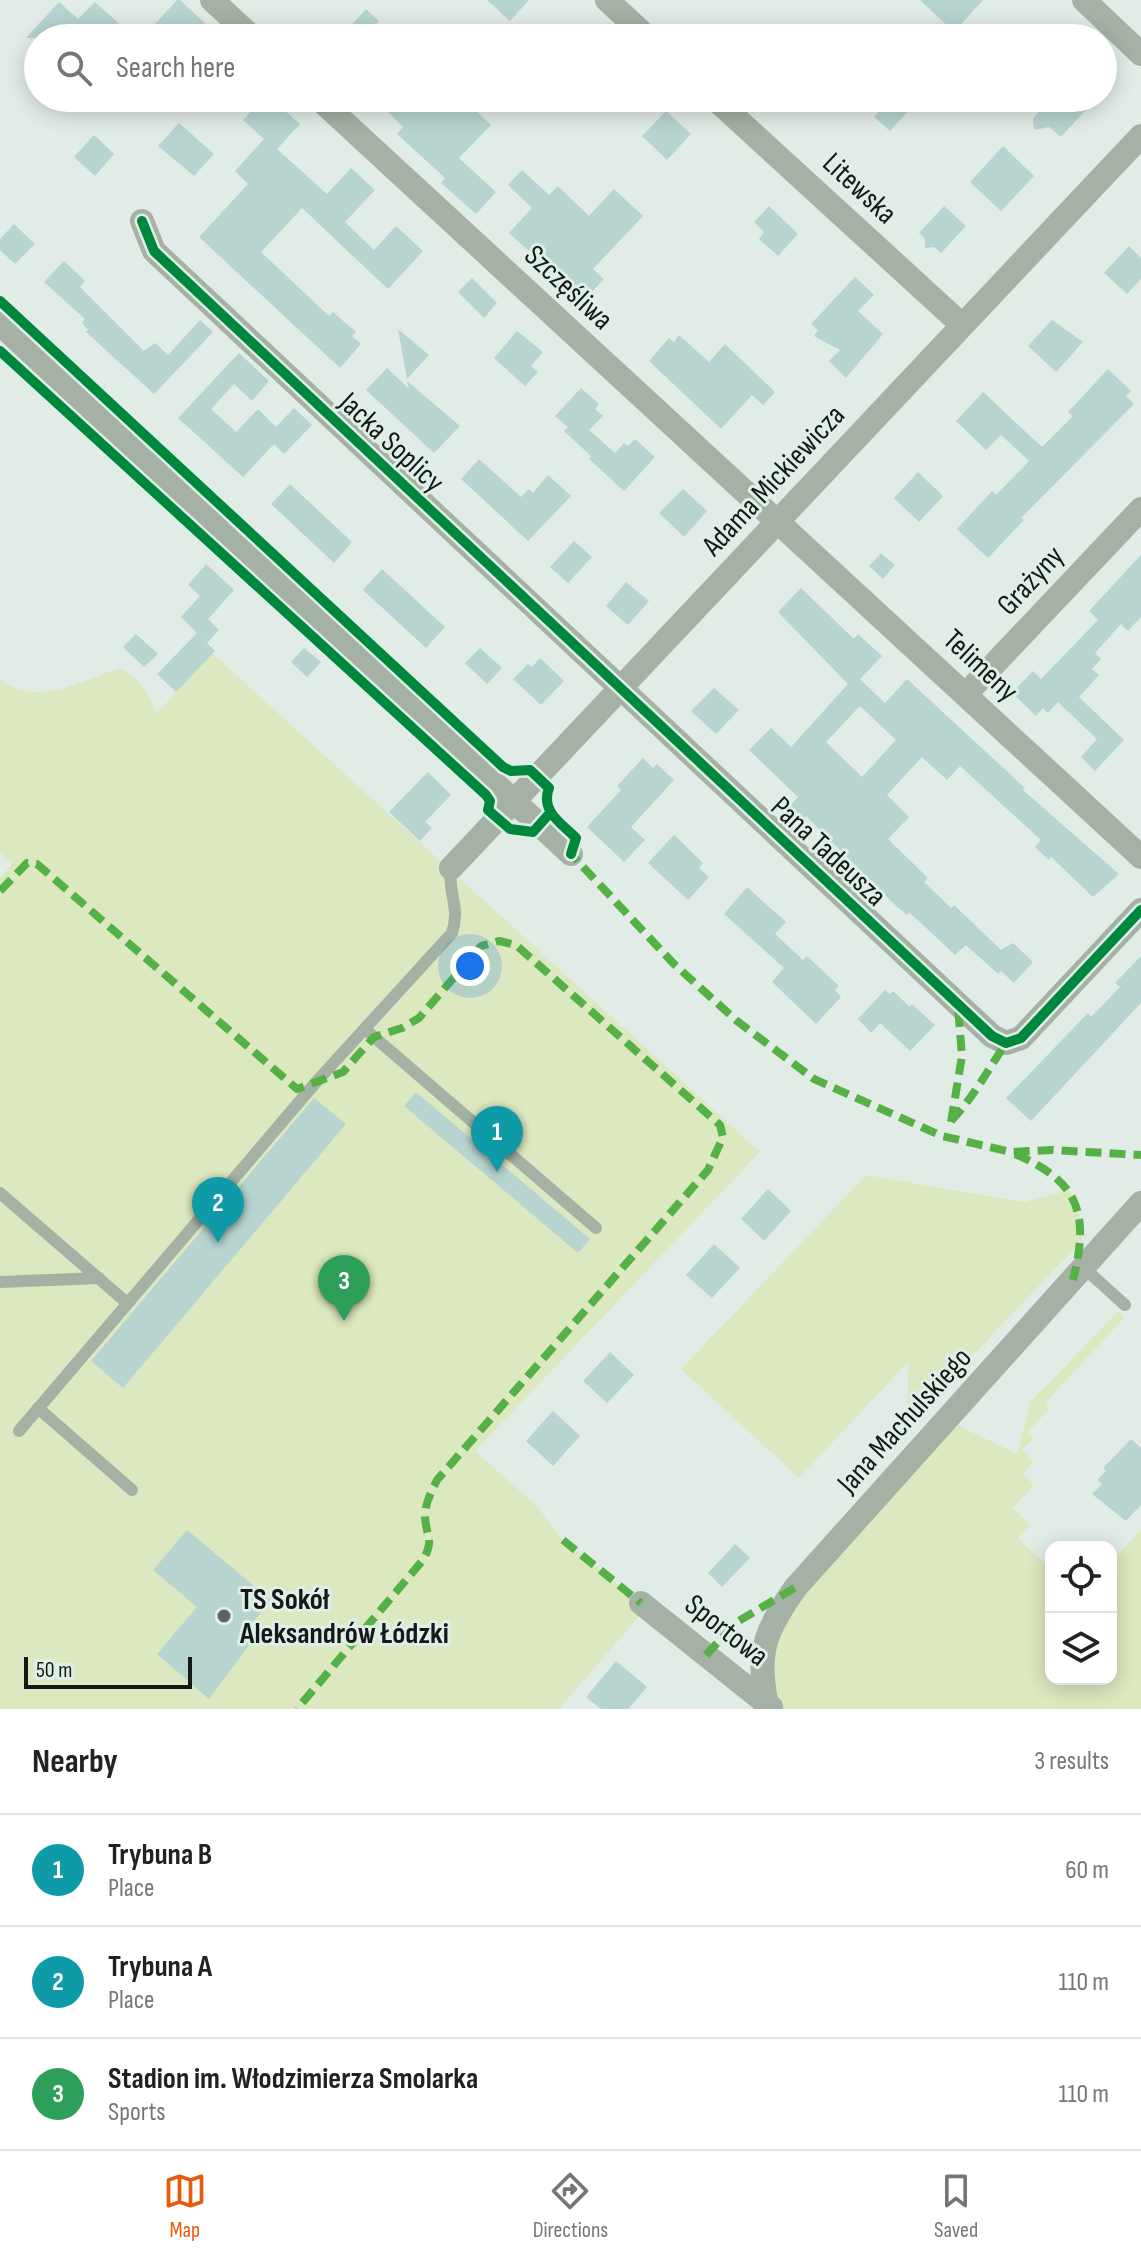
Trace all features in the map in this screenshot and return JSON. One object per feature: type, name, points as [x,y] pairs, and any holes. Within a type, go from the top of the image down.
[{"type":"street","points":[[212,0],[238,24]]},
{"type":"street","points":[[607,0],[633,24]]},
{"type":"street","points":[[1084,0],[1109,24]]},
{"type":"street","points":[[1117,31],[1141,54]]},
{"type":"street","name":"Szczęśliwa","points":[[333,112],[776,522]]},
{"type":"street","name":"Litewska","points":[[729,112],[962,325]]},
{"type":"street","name":"Adama Mickiewicza","points":[[451,868],[1141,136]]},
{"type":"street","name":"Jacka Soplicy","points":[[142,221],[154,251],[621,691]]},
{"type":"street","points":[[0,324],[571,854]]},
{"type":"street","name":"Grażyny","points":[[966,694],[1141,509]]},
{"type":"street","name":"Telimeny","points":[[776,522],[1141,857]]},
{"type":"street","name":"Pana Tadeusza","points":[[621,691],[992,1036],[1006,1043],[1021,1038],[1141,910]]},
{"type":"street","name":"Jana Machulskiego","points":[[769,1705],[760,1668],[766,1639],[796,1587],[1141,1203]]},
{"type":"street","name":"Sportowa","points":[[641,1603],[769,1705]]},
{"type":"lane","points":[[19,1431],[126,1302],[452,933],[458,915],[449,884],[451,868]]},
{"type":"lane","points":[[366,1030],[596,1228]]},
{"type":"lane","points":[[0,1193],[126,1302]]},
{"type":"lane","points":[[1084,1268],[1125,1305]]},
{"type":"lane","points":[[0,1282],[99,1278]]},
{"type":"lane","points":[[38,1408],[132,1490]]},
{"type":"green space","points":[[212,653],[760,1152],[475,1451],[535,1504],[563,1540],[641,1603],[642,1613],[559,1709],[0,1709],[0,878],[12,864],[0,853],[0,679],[13,687],[43,692],[74,685],[119,668],[143,687],[156,714]]},
{"type":"green space","points":[[866,1175],[1024,1202],[1070,1190],[1082,1223],[1082,1241],[906,1425],[909,1361],[799,1478],[681,1369]]},
{"type":"green space","points":[[1119,1311],[1125,1317],[1045,1403],[1050,1408],[1028,1432],[1034,1438],[1022,1450],[1034,1461],[1023,1474],[1034,1485],[1013,1508],[1030,1525],[1018,1538],[1045,1563],[1045,1685],[1117,1685],[1117,1555],[1141,1530],[1141,1709],[778,1709],[766,1639],[947,1420],[1017,1454],[1031,1401]]},
{"type":"building","points":[[180,0],[206,24],[155,24]]},
{"type":"building","points":[[487,0],[529,0],[510,21]]},
{"type":"building","points":[[920,0],[983,0],[961,24],[946,24]]},
{"type":"building","points":[[59,2],[78,19],[95,2],[119,24],[39,24]]},
{"type":"building","points":[[366,9],[379,21],[376,24],[353,24]]},
{"type":"building","points":[[250,112],[286,112],[300,124],[277,149],[327,194],[351,168],[375,190],[345,222],[374,250],[396,226],[423,251],[388,289],[302,208],[261,252],[329,316],[333,312],[356,332],[352,336],[361,344],[340,368],[199,237],[248,184],[235,171],[264,139],[243,120]]},
{"type":"building","points":[[388,112],[478,112],[491,125],[459,158],[496,192],[476,214],[441,183],[445,178],[397,134],[403,127]]},
{"type":"building","points":[[665,112],[691,134],[667,160],[642,136]]},
{"type":"building","points":[[879,112],[907,112],[890,131],[874,117]]},
{"type":"building","points":[[1039,112],[1084,112],[1061,137],[1049,127],[1034,130],[1033,118]]},
{"type":"building","points":[[179,123],[214,154],[194,176],[158,146]]},
{"type":"building","points":[[94,135],[114,154],[95,176],[74,157]]},
{"type":"building","points":[[1003,146],[1034,176],[1001,211],[970,182]]},
{"type":"building","points":[[522,170],[549,195],[558,186],[589,216],[614,189],[643,216],[593,269],[604,279],[584,300],[509,233],[532,208],[508,185]]},
{"type":"building","points":[[769,206],[798,234],[778,256],[759,239],[764,232],[754,222]]},
{"type":"building","points":[[944,206],[966,226],[941,253],[934,247],[925,248],[925,239],[919,233]]},
{"type":"building","points":[[14,224],[35,244],[15,264],[0,250],[0,239]]},
{"type":"building","points":[[1129,246],[1141,258],[1141,279],[1127,294],[1104,273]]},
{"type":"building","points":[[64,261],[85,281],[80,287],[144,351],[155,343],[168,355],[200,320],[213,332],[154,394],[86,332],[88,330],[82,323],[85,319],[44,282]]},
{"type":"building","points":[[855,277],[874,295],[858,311],[883,334],[846,378],[829,361],[840,350],[814,336],[818,330],[811,324]]},
{"type":"building","points":[[472,278],[497,303],[484,318],[458,292]]},
{"type":"building","points":[[1052,320],[1083,342],[1056,372],[1028,346]]},
{"type":"building","points":[[398,329],[429,355],[407,379]]},
{"type":"building","points":[[517,331],[543,352],[531,366],[538,372],[525,386],[494,358]]},
{"type":"building","points":[[679,335],[709,362],[725,344],[775,392],[763,405],[752,395],[721,429],[649,361],[669,338],[674,342]]},
{"type":"building","points":[[239,353],[269,381],[252,401],[234,384],[211,409],[236,432],[258,409],[276,427],[294,408],[312,425],[284,454],[274,444],[243,477],[178,418]]},
{"type":"building","points":[[387,368],[409,389],[407,381],[460,426],[434,453],[366,390]]},
{"type":"building","points":[[1108,369],[1131,391],[1126,396],[1134,404],[1021,518],[1024,520],[988,558],[957,529],[992,491],[996,495],[1029,461],[1001,435],[986,450],[956,421],[983,392],[1042,447],[1073,416],[1068,412]]},
{"type":"building","points":[[581,388],[599,404],[595,409],[603,416],[589,430],[615,453],[624,443],[628,446],[635,439],[655,457],[624,491],[589,459],[591,456],[564,431],[568,427],[555,416]]},
{"type":"building","points":[[479,459],[521,497],[529,489],[533,493],[548,475],[571,496],[528,541],[461,479]]},
{"type":"building","points":[[918,472],[943,496],[919,522],[894,498]]},
{"type":"building","points":[[290,484],[352,542],[334,563],[271,504]]},
{"type":"building","points":[[683,489],[707,511],[684,537],[659,513]]},
{"type":"building","points":[[574,541],[592,557],[568,583],[550,567]]},
{"type":"building","points":[[881,553],[895,565],[883,579],[869,566]]},
{"type":"building","points":[[1141,555],[1141,617],[1128,631],[1121,624],[1095,653],[1101,659],[1092,669],[1099,675],[1079,697],[1124,740],[1095,771],[1081,757],[1097,739],[1058,702],[1048,713],[1043,708],[1036,716],[1012,693],[1033,671],[1041,679],[1098,620],[1089,611]]},
{"type":"building","points":[[206,564],[234,590],[208,619],[219,630],[207,643],[181,617],[200,596],[188,585]]},
{"type":"building","points":[[382,569],[445,627],[426,648],[363,590]]},
{"type":"building","points":[[626,582],[649,601],[628,625],[606,606]]},
{"type":"building","points":[[801,588],[854,639],[858,634],[882,656],[860,679],[885,703],[907,679],[1025,788],[1023,790],[1119,874],[1093,897],[1051,857],[1049,860],[1035,847],[1041,840],[960,766],[947,780],[922,757],[887,795],[909,817],[888,839],[928,878],[924,882],[951,908],[954,905],[1001,950],[1013,943],[1033,962],[1014,983],[1001,971],[998,974],[966,945],[955,955],[909,912],[907,915],[895,905],[806,816],[803,819],[790,806],[798,797],[749,750],[771,728],[791,747],[848,684],[778,612]],"holes":[[[860,706],[896,740],[862,777],[826,742]]]},
{"type":"building","points":[[197,633],[215,651],[176,692],[157,674]]},
{"type":"building","points":[[136,634],[158,654],[144,667],[123,647]]},
{"type":"building","points":[[304,648],[321,662],[307,677],[291,662]]},
{"type":"building","points":[[480,648],[502,668],[487,684],[465,663]]},
{"type":"building","points":[[540,658],[564,681],[541,705],[513,679],[528,664],[532,667]]},
{"type":"building","points":[[714,688],[739,710],[716,734],[691,711]]},
{"type":"building","points":[[643,758],[653,768],[657,764],[674,780],[631,827],[645,840],[624,862],[587,827],[621,790],[617,786]]},
{"type":"building","points":[[428,772],[451,795],[425,822],[432,828],[420,841],[389,812]]},
{"type":"building","points":[[674,835],[703,863],[699,868],[709,877],[688,900],[648,863]]},
{"type":"building","points":[[747,887],[786,922],[775,934],[803,960],[807,956],[839,986],[835,990],[841,997],[816,1024],[772,982],[784,968],[724,914]]},
{"type":"building","points":[[1141,956],[1141,1003],[1031,1121],[1006,1098],[1088,1013],[1091,1017],[1120,987],[1115,983]]},
{"type":"building","points":[[885,990],[890,994],[893,991],[910,1007],[912,1004],[935,1025],[910,1051],[880,1023],[871,1033],[858,1019]]},
{"type":"building","points":[[416,1092],[590,1239],[578,1253],[404,1106]]},
{"type":"building","points":[[314,1098],[346,1124],[123,1388],[91,1361]]},
{"type":"building","points":[[768,1189],[791,1211],[764,1241],[741,1219]]},
{"type":"building","points":[[714,1244],[740,1268],[712,1298],[686,1275]]},
{"type":"building","points":[[610,1352],[634,1375],[607,1403],[583,1381]]},
{"type":"building","points":[[553,1411],[580,1436],[553,1466],[526,1441]]},
{"type":"building","points":[[1131,1439],[1141,1448],[1141,1505],[1126,1521],[1092,1494],[1102,1484],[1097,1480],[1106,1471],[1103,1468]]},
{"type":"building","name":"TS Sokół Aleksandrów Łódzki","points":[[187,1530],[272,1601],[251,1624],[260,1631],[209,1699],[157,1654],[197,1607],[153,1570]]},
{"type":"building","points":[[735,1544],[750,1558],[722,1587],[708,1573]]},
{"type":"building","points":[[616,1661],[647,1687],[628,1709],[601,1709],[586,1697]]},
{"type":"marked path","points":[[573,848],[571,854],[674,964],[737,1021],[814,1079],[942,1136],[1011,1152],[1052,1150],[1141,1155]]},
{"type":"marked path","points":[[0,891],[27,863],[37,864],[297,1089],[343,1072],[374,1037],[402,1028],[419,1018],[481,946],[499,941],[516,945],[720,1125],[723,1137],[708,1170],[437,1480],[426,1507],[429,1542],[423,1560],[297,1709]]},
{"type":"marked path","points":[[951,1122],[962,1056],[958,1007]]},
{"type":"marked path","points":[[951,1121],[1006,1043]]},
{"type":"marked path","points":[[1015,1154],[1053,1176],[1066,1188],[1074,1202],[1080,1236],[1073,1280]]},
{"type":"marked path","points":[[563,1540],[641,1603]]},
{"type":"marked path","points":[[706,1655],[737,1622],[796,1587]]},
{"type":"cycle path","points":[[142,221],[154,251],[992,1036],[1006,1043],[1021,1038],[1141,910]]},
{"type":"cycle path","points":[[0,301],[503,767],[511,771],[530,770],[549,788],[547,803],[550,810],[576,838],[571,854]]},
{"type":"cycle path","points":[[0,351],[486,795],[490,801],[488,810],[510,829],[533,832],[550,813]]},
{"type":"place","name":"Trybuna B","points":[[497,1172]]},
{"type":"place","name":"Trybuna A","points":[[218,1243]]},
{"type":"place","name":"Stadion im. Włodzimierza Smolarka","points":[[344,1321]]},
{"type":"place","name":"TS Sokół Aleksandrów Łódzki","points":[[224,1616]]}]
